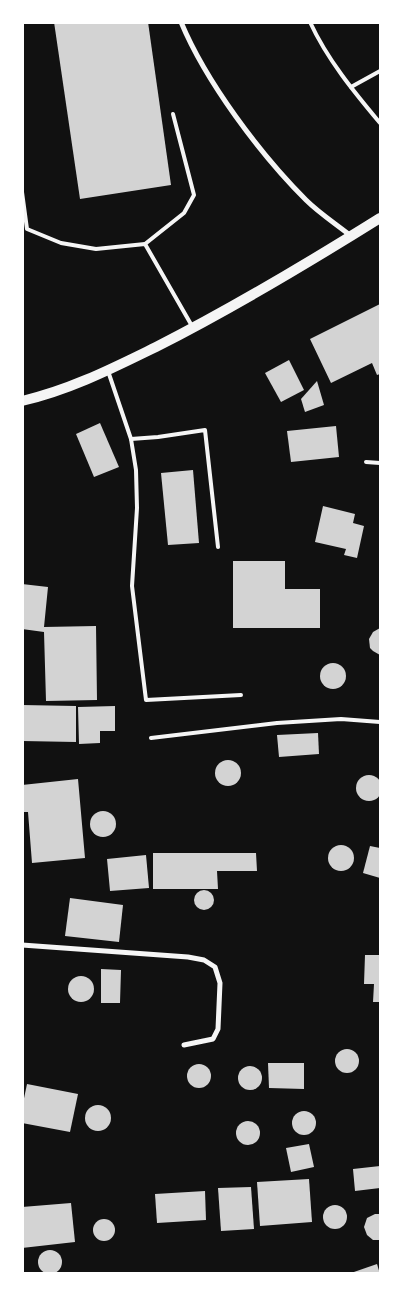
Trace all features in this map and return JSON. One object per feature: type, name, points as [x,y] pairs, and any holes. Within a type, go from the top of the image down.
[{"type":"main road","points":[[22,401],[68,388],[108,371],[193,328],[380,218]]},
{"type":"street","points":[[181,22],[216,87],[278,169],[307,201],[351,236]]},
{"type":"street","points":[[22,944],[204,960],[215,967],[220,983],[218,1029],[213,1040],[184,1045]]},
{"type":"lane","points":[[310,22],[316,35],[350,87],[380,123]]},
{"type":"lane","points":[[350,87],[380,71]]},
{"type":"lane","points":[[22,192],[27,229],[36,233],[61,243],[96,249],[145,244],[184,213],[194,195],[173,114]]},
{"type":"lane","points":[[145,244],[193,328]]},
{"type":"lane","points":[[108,371],[131,439],[136,470],[132,586],[146,700],[241,696]]},
{"type":"lane","points":[[131,439],[205,430],[218,547]]},
{"type":"lane","points":[[366,462],[380,463]]},
{"type":"lane","points":[[151,738],[277,723],[340,719],[380,722]]},
{"type":"building","points":[[54,22],[148,22],[171,185],[80,199]]},
{"type":"building","points":[[380,304],[380,374],[377,375],[372,363],[331,383],[310,339]]},
{"type":"building","points":[[289,360],[304,390],[281,402],[265,373]]},
{"type":"building","points":[[317,381],[324,405],[305,412],[301,399]]},
{"type":"building","points":[[100,423],[119,467],[94,477],[76,434]]},
{"type":"building","points":[[336,426],[339,457],[291,462],[287,431]]},
{"type":"building","points":[[193,470],[199,543],[168,545],[161,473]]},
{"type":"building","points":[[323,506],[355,514],[353,523],[364,526],[357,558],[344,555],[346,549],[315,542]]},
{"type":"building","points":[[233,561],[285,561],[285,589],[320,589],[320,628],[233,628]]},
{"type":"building","points":[[22,584],[48,587],[44,627],[96,626],[97,700],[46,701],[44,632],[22,629]]},
{"type":"building","points":[[380,628],[380,655],[370,648],[369,639],[373,632]]},
{"type":"building","points":[[333,663],[342,667],[346,676],[342,685],[333,689],[324,685],[320,676],[324,667]]},
{"type":"building","points":[[22,705],[76,706],[76,742],[22,741]]},
{"type":"building","points":[[115,706],[115,731],[100,731],[100,743],[79,744],[78,707]]},
{"type":"building","points":[[318,733],[319,754],[279,757],[277,735]]},
{"type":"building","points":[[228,760],[237,764],[241,773],[237,782],[228,786],[219,782],[215,773],[219,764]]},
{"type":"building","points":[[369,775],[378,779],[382,788],[378,797],[369,801],[360,797],[356,788],[360,779]]},
{"type":"building","points":[[78,779],[85,858],[32,863],[28,812],[22,812],[22,785]]},
{"type":"building","points":[[103,811],[112,815],[116,824],[112,833],[103,837],[94,833],[90,824],[94,815]]},
{"type":"building","points":[[341,845],[350,849],[354,858],[350,867],[341,871],[332,867],[328,858],[332,849]]},
{"type":"building","points":[[370,846],[380,848],[380,878],[363,873]]},
{"type":"building","points":[[153,853],[256,853],[257,871],[217,871],[218,889],[153,889]]},
{"type":"building","points":[[146,855],[149,888],[110,891],[107,859]]},
{"type":"building","points":[[200,890],[208,890],[214,896],[214,904],[208,910],[200,910],[194,904],[194,896]]},
{"type":"building","points":[[70,898],[123,905],[119,942],[65,936]]},
{"type":"building","points":[[365,955],[380,955],[380,1002],[373,1002],[374,984],[364,984]]},
{"type":"building","points":[[101,969],[121,970],[120,1003],[101,1003]]},
{"type":"building","points":[[81,976],[90,980],[94,989],[90,998],[81,1002],[72,998],[68,989],[72,980]]},
{"type":"building","points":[[347,1049],[352,1050],[358,1056],[358,1066],[352,1072],[347,1073],[342,1072],[336,1066],[335,1061],[336,1056],[342,1050]]},
{"type":"building","points":[[268,1063],[304,1063],[304,1089],[269,1088]]},
{"type":"building","points":[[199,1064],[204,1065],[210,1071],[210,1081],[204,1087],[199,1088],[194,1087],[188,1081],[187,1076],[188,1071],[194,1065]]},
{"type":"building","points":[[250,1066],[255,1067],[261,1073],[261,1083],[255,1089],[250,1090],[245,1089],[239,1083],[238,1078],[239,1073],[245,1067]]},
{"type":"building","points":[[27,1084],[78,1094],[70,1132],[22,1123],[22,1108]]},
{"type":"building","points":[[98,1105],[107,1109],[111,1118],[107,1127],[98,1131],[89,1127],[85,1118],[89,1109]]},
{"type":"building","points":[[304,1111],[309,1112],[315,1118],[315,1128],[309,1134],[304,1135],[299,1134],[293,1128],[292,1123],[293,1118],[299,1112]]},
{"type":"building","points":[[248,1121],[253,1122],[259,1128],[259,1138],[253,1144],[248,1145],[243,1144],[237,1138],[236,1133],[237,1128],[243,1122]]},
{"type":"building","points":[[309,1144],[314,1167],[291,1172],[286,1148]]},
{"type":"building","points":[[380,1166],[380,1188],[355,1191],[353,1169]]},
{"type":"building","points":[[309,1179],[312,1222],[260,1226],[257,1182]]},
{"type":"building","points":[[251,1187],[254,1229],[221,1231],[218,1188]]},
{"type":"building","points":[[205,1191],[206,1220],[157,1223],[155,1194]]},
{"type":"building","points":[[71,1203],[75,1242],[22,1248],[22,1207]]},
{"type":"building","points":[[335,1205],[340,1206],[346,1212],[346,1222],[340,1228],[335,1229],[330,1228],[324,1222],[323,1217],[324,1212],[330,1206]]},
{"type":"building","points":[[380,1214],[380,1240],[373,1240],[367,1235],[364,1227],[367,1218]]},
{"type":"building","points":[[104,1219],[112,1222],[115,1230],[112,1238],[104,1241],[96,1238],[93,1230],[96,1222]]},
{"type":"building","points":[[50,1250],[55,1251],[61,1257],[61,1267],[55,1273],[50,1274],[45,1273],[39,1267],[38,1262],[39,1257],[45,1251]]},
{"type":"building","points":[[377,1264],[380,1274],[351,1274],[351,1273]]}]
